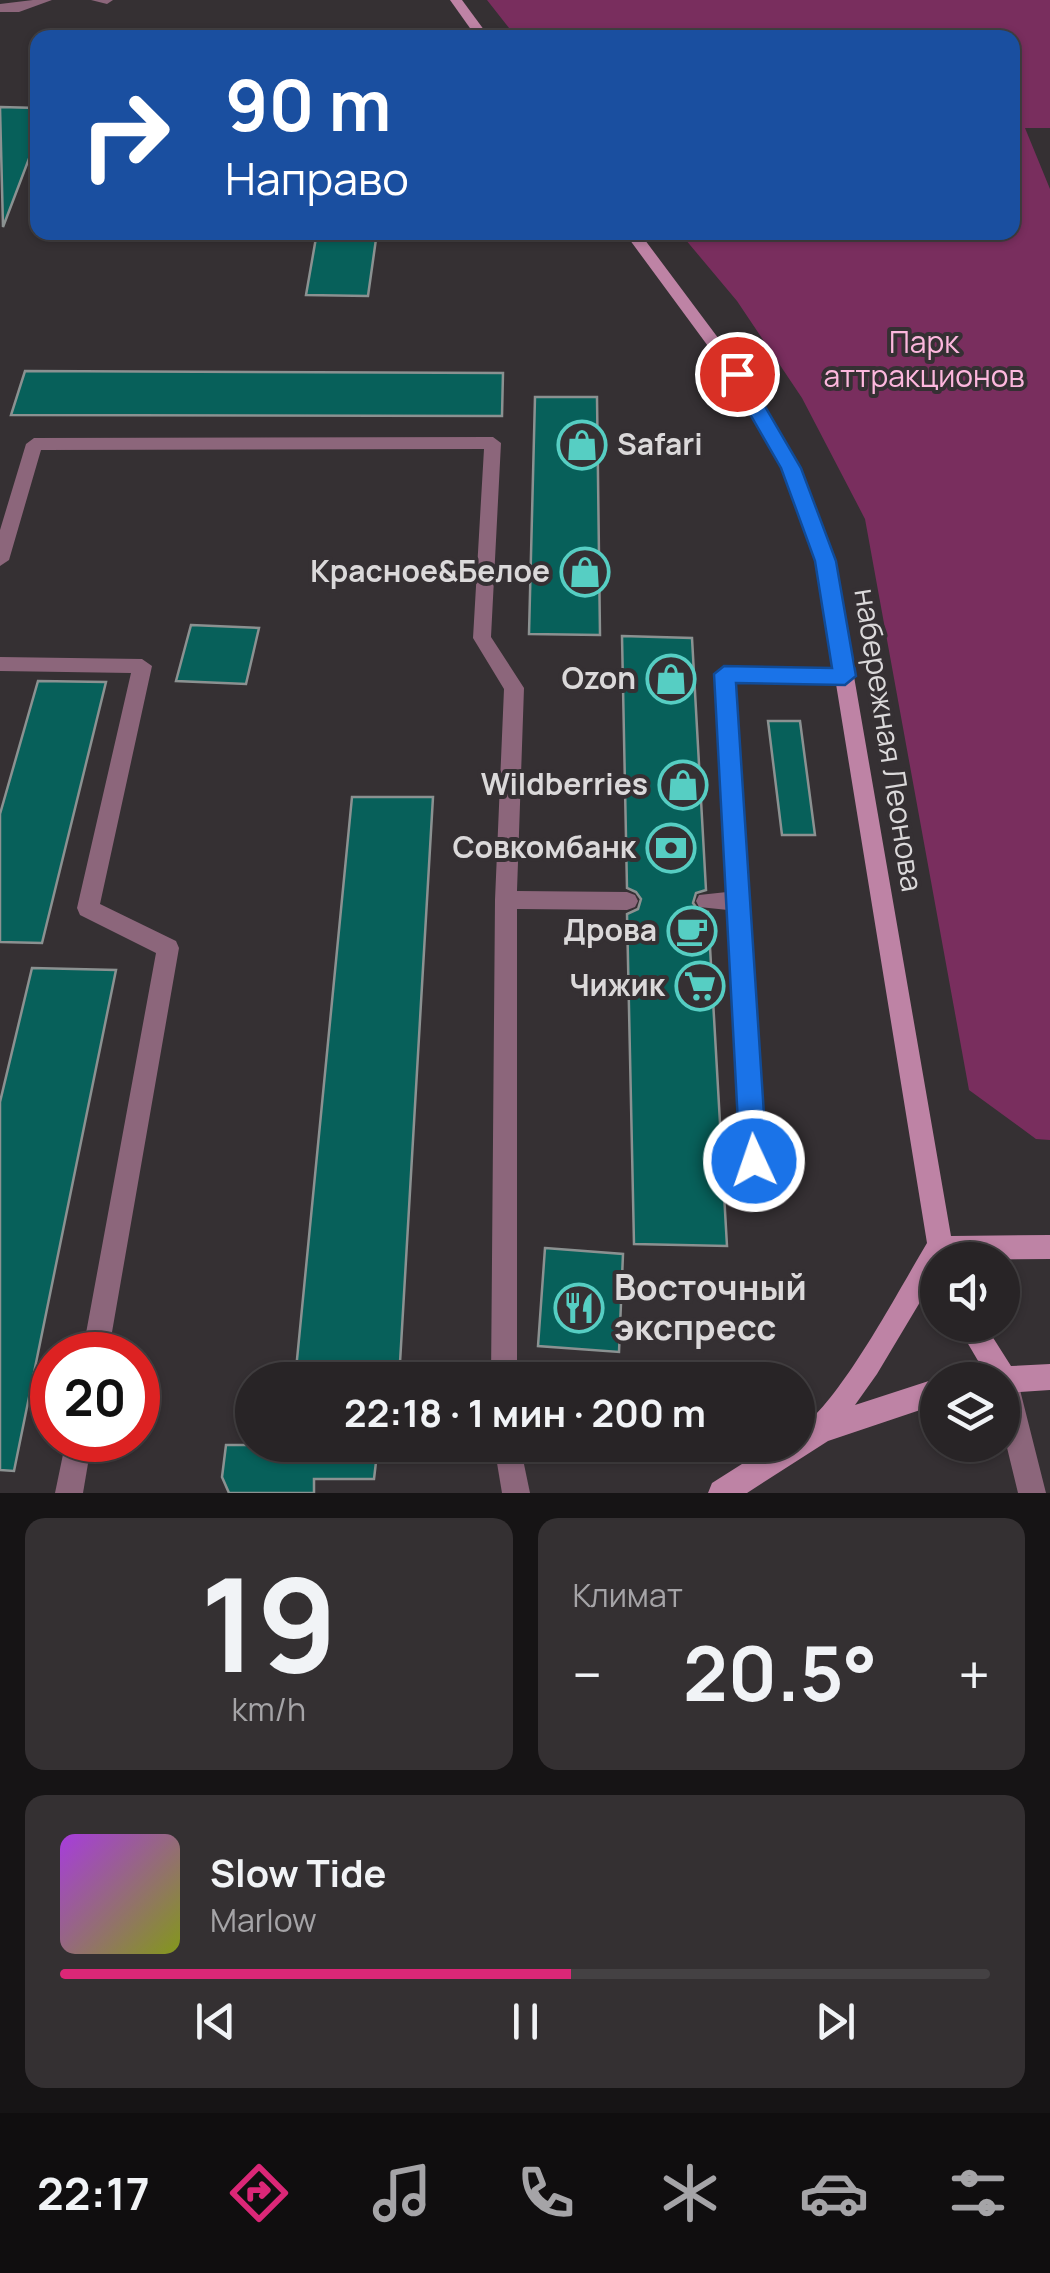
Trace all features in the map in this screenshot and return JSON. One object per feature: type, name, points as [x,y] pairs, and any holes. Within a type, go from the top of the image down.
[{"type":"main road","points":[[456,0],[478,30]]},
{"type":"main road","name":"набережная Леонова","points":[[636,240],[737,374],[791,468],[825,561],[937,1242]]},
{"type":"main road","points":[[1020,1249],[1050,1247]]},
{"type":"main road","points":[[821,1430],[920,1284]]},
{"type":"main road","points":[[1020,1378],[1050,1377]]},
{"type":"main road","points":[[815,1434],[920,1397]]},
{"type":"main road","points":[[722,1493],[770,1462]]},
{"type":"lane","points":[[0,8],[19,8],[46,0]]},
{"type":"lane","points":[[96,0],[107,0]]},
{"type":"lane","points":[[0,560],[34,444],[493,442],[482,638],[514,688],[506,900],[504,1362]]},
{"type":"lane","points":[[0,664],[142,666],[88,908],[168,948],[98,1332]]},
{"type":"lane","points":[[754,1161],[724,674],[845,676]]},
{"type":"lane","points":[[506,900],[627,900]]},
{"type":"lane","points":[[707,901],[738,901]]},
{"type":"lane","points":[[1020,1452],[1032,1493]]},
{"type":"lane","points":[[70,1493],[75,1462]]},
{"type":"lane","points":[[510,1462],[516,1493]]},
{"type":"green space","name":"Парк аттракционов","points":[[487,0],[1050,0],[1050,128],[1025,128],[1050,189],[1050,1140],[1036,1139],[969,1090],[865,519],[802,398],[737,301],[686,240],[1020,240],[1020,30],[511,30]]},
{"type":"building","points":[[0,107],[30,108],[30,156],[3,227]]},
{"type":"building","points":[[316,240],[376,240],[368,296],[306,295]]},
{"type":"building","points":[[25,371],[503,373],[502,416],[11,415]]},
{"type":"building","points":[[535,397],[597,397],[600,635],[529,634]]},
{"type":"building","points":[[191,625],[259,628],[246,684],[176,681]]},
{"type":"building","points":[[622,636],[692,638],[706,890],[696,893],[693,903],[699,911],[708,912],[727,1246],[634,1244],[627,914],[638,909],[641,899],[627,888]]},
{"type":"building","points":[[38,681],[106,682],[42,943],[0,942],[0,814]]},
{"type":"building","points":[[768,721],[800,721],[815,835],[782,835]]},
{"type":"building","points":[[352,797],[433,797],[400,1362],[297,1362]]},
{"type":"building","points":[[32,968],[116,970],[42,1332],[30,1332],[30,1392],[14,1471],[0,1470],[0,1102]]},
{"type":"building","points":[[545,1248],[623,1254],[619,1352],[538,1346]]},
{"type":"building","points":[[226,1445],[235,1445],[235,1462],[376,1462],[374,1479],[314,1479],[314,1493],[229,1493],[222,1477]]},
{"type":"place","name":"Safari","points":[[582,445]]},
{"type":"place","name":"Красное&Белое","points":[[585,572]]},
{"type":"place","name":"Ozon","points":[[671,679]]},
{"type":"place","name":"Wildberries","points":[[683,785]]},
{"type":"place","name":"Совкомбанк","points":[[671,848]]},
{"type":"place","name":"Дрова","points":[[692,931]]},
{"type":"place","name":"Чижик","points":[[700,986]]},
{"type":"place","name":"Восточный экспресс","points":[[579,1308]]},
{"type":"route","points":[[737,374],[791,468],[825,561],[845,676],[724,674],[754,1161]]}]
